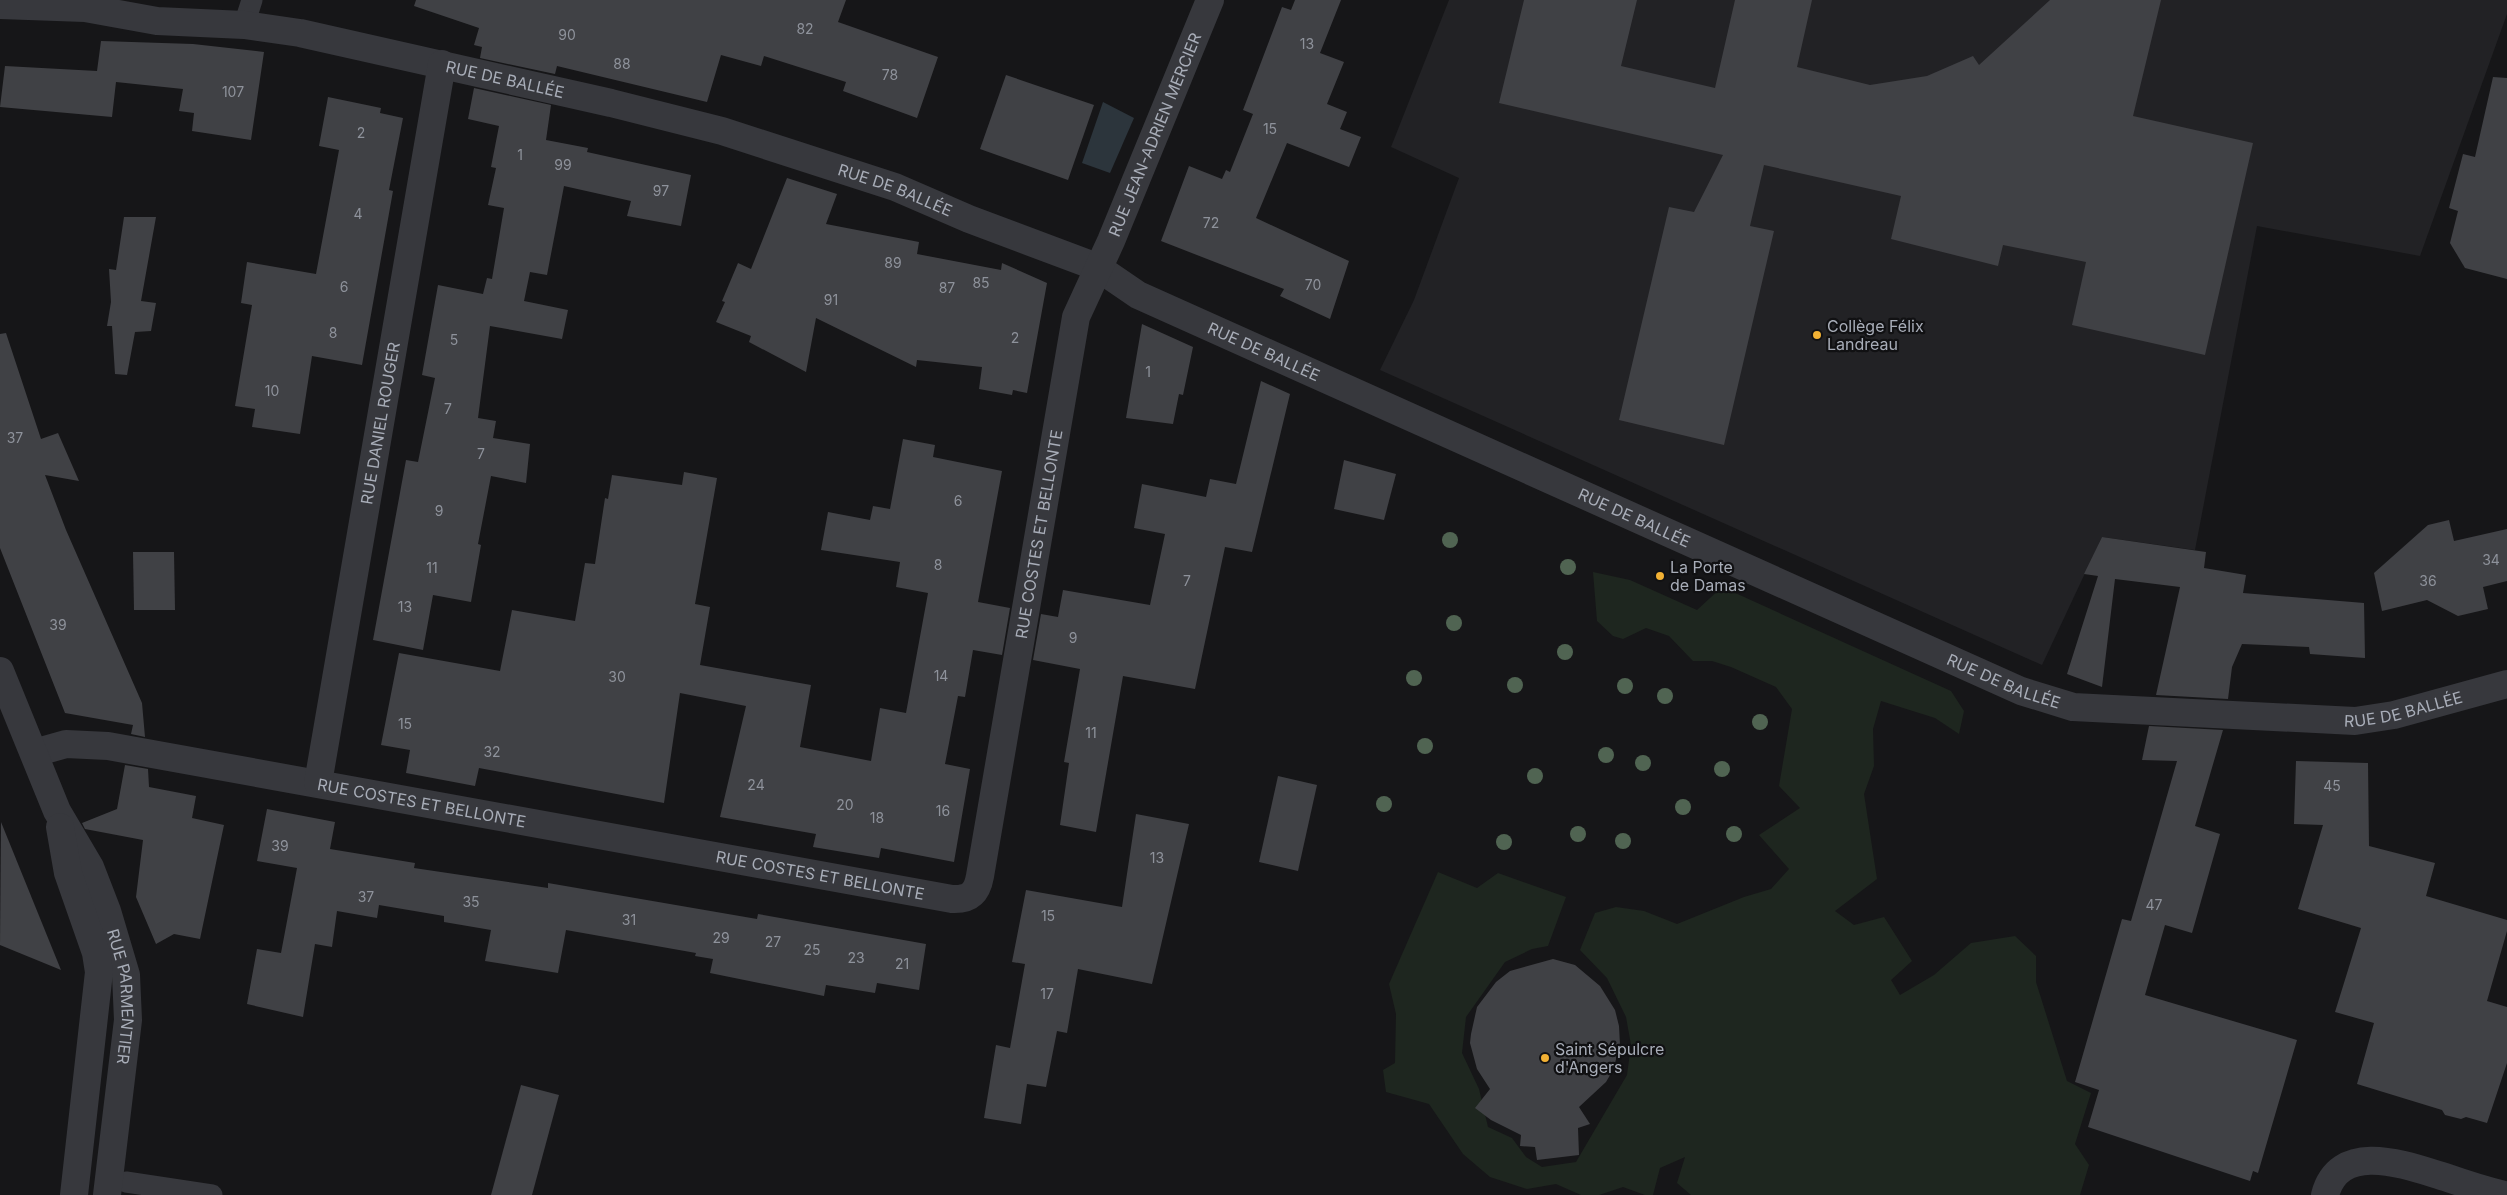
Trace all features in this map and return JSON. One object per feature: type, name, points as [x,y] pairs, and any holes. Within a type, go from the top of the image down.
[{"type":"street","name":"RUE JEAN-ADRIEN MERCIER","points":[[1097,267],[1111,241],[1210,0]]},
{"type":"street","name":"RUE DE BALLÉE","points":[[0,5],[85,8],[157,20],[248,12],[300,33],[611,103],[722,131],[895,187],[969,219],[1097,267],[1138,295],[2021,691],[2073,707],[2355,721],[2394,715],[2507,684]]},
{"type":"street","name":"RUE DANIEL ROUGER","points":[[318,783],[442,64]]},
{"type":"street","name":"RUE COSTES ET BELLONTE","points":[[34,753],[66,744],[86,743],[164,755],[952,899],[962,900],[971,896],[977,890],[980,876],[1076,317],[1097,267]]},
{"type":"street","name":"RUE PARMENTIER","points":[[0,671],[57,811],[90,866],[107,911],[126,975],[128,1020],[117,1188]]},
{"type":"street","name":"RUE PARMENTIER","points":[[57,811],[68,873],[96,953],[99,972],[74,1195]]},
{"type":"street","points":[[2325,1195],[2327,1186],[2337,1174],[2351,1164],[2373,1160],[2395,1162],[2504,1195]]},
{"type":"lane","points":[[117,1188],[212,1195]]},
{"type":"shaded area","name":"Collège Félix Landreau","points":[[1449,0],[2507,0],[2507,14],[2420,256],[2257,226],[2195,550],[2102,537],[2042,665],[1380,370],[1414,300],[1459,178],[1391,147]]},
{"type":"shaded area","points":[[1103,102],[1134,118],[1110,173],[1082,163]]},
{"type":"shaded area","points":[[1593,572],[1630,580],[1697,610],[1722,587],[1951,691],[1964,711],[1959,734],[1935,718],[1881,701],[1873,729],[1874,766],[1864,794],[1877,879],[1835,911],[1854,925],[1884,917],[1912,961],[1891,980],[1900,995],[1934,975],[1971,943],[2015,936],[2036,956],[2036,982],[2067,1081],[2091,1093],[2075,1144],[2089,1165],[2080,1195],[1691,1195],[1677,1183],[1685,1157],[1660,1168],[1653,1195],[1645,1195],[1623,1187],[1599,1195],[1581,1195],[1556,1184],[1527,1189],[1490,1177],[1463,1154],[1429,1104],[1386,1092],[1383,1070],[1395,1063],[1396,1014],[1389,984],[1438,872],[1477,888],[1498,873],[1566,897],[1548,946],[1532,949],[1505,962],[1466,1017],[1462,1053],[1479,1089],[1488,1127],[1512,1138],[1526,1157],[1542,1167],[1576,1162],[1627,1075],[1631,1045],[1626,1017],[1607,978],[1580,950],[1595,913],[1616,907],[1644,911],[1677,924],[1744,897],[1771,889],[1789,869],[1759,835],[1800,808],[1779,786],[1792,709],[1776,687],[1731,667],[1712,661],[1693,661],[1669,636],[1646,628],[1623,639],[1613,636],[1597,621]]},
{"type":"building","points":[[416,0],[846,0],[838,22],[938,57],[917,118],[843,91],[846,82],[764,56],[761,66],[721,55],[707,102],[557,66],[555,74],[480,58],[482,47],[474,45],[479,28],[414,6]]},
{"type":"building","points":[[1295,0],[1341,0],[1320,53],[1344,62],[1327,104],[1347,112],[1340,129],[1361,137],[1349,167],[1287,143],[1256,218],[1349,261],[1330,319],[1280,296],[1284,289],[1161,241],[1189,166],[1222,179],[1226,170],[1230,172],[1253,114],[1243,110],[1282,7],[1291,10]]},
{"type":"building","points":[[1524,0],[1637,0],[1621,66],[1715,88],[1735,0],[1812,0],[1797,67],[1870,85],[1927,76],[1973,56],[1979,65],[2050,0],[2161,0],[2133,116],[2253,143],[2205,355],[2072,325],[2086,262],[2003,245],[1998,266],[1891,239],[1901,196],[1764,165],[1750,226],[1774,231],[1724,445],[1619,420],[1669,207],[1694,212],[1723,155],[1499,103]]},
{"type":"building","points":[[101,41],[193,44],[264,52],[251,140],[192,131],[194,113],[179,111],[183,89],[116,82],[112,117],[0,107],[5,66],[97,71]]},
{"type":"building","points":[[1006,75],[1094,105],[1068,180],[980,149]]},
{"type":"building","points":[[2493,77],[2507,78],[2507,279],[2465,268],[2450,243],[2458,211],[2449,208],[2463,154],[2475,157]]},
{"type":"building","points":[[474,88],[551,105],[546,140],[588,148],[587,152],[691,175],[681,226],[627,216],[631,201],[564,186],[547,275],[530,272],[524,301],[568,310],[562,339],[490,326],[478,418],[496,421],[493,438],[530,444],[526,483],[491,476],[478,544],[481,545],[471,602],[433,595],[423,650],[373,640],[406,460],[418,462],[435,378],[422,375],[438,285],[483,294],[487,278],[492,279],[504,208],[488,205],[496,168],[491,167],[499,126],[468,119]]},
{"type":"building","points":[[328,97],[381,108],[380,113],[403,118],[389,190],[393,191],[362,365],[312,356],[300,434],[252,427],[255,409],[235,406],[252,305],[241,303],[247,262],[316,274],[339,150],[319,146]]},
{"type":"building","points":[[787,178],[837,194],[826,224],[919,242],[917,254],[1001,270],[1002,263],[1047,283],[1027,393],[1013,390],[1012,395],[979,389],[982,367],[917,360],[916,367],[816,318],[806,372],[749,342],[751,336],[716,322],[725,302],[722,301],[738,263],[751,269]]},
{"type":"building","points":[[124,217],[156,217],[141,301],[156,303],[151,331],[135,332],[127,375],[115,374],[112,326],[107,326],[111,302],[109,269],[116,270]]},
{"type":"building","points":[[1142,324],[1193,347],[1183,395],[1179,394],[1173,424],[1126,418]]},
{"type":"building","points":[[6,333],[41,439],[58,433],[79,481],[45,475],[66,530],[142,703],[145,737],[131,734],[133,725],[65,713],[0,548],[0,334]]},
{"type":"building","points":[[1261,381],[1290,394],[1252,552],[1225,547],[1195,689],[1123,676],[1096,832],[1060,825],[1069,763],[1064,762],[1080,669],[1033,660],[1041,614],[1058,617],[1063,590],[1150,605],[1165,534],[1134,528],[1142,484],[1206,497],[1210,479],[1236,484]]},
{"type":"building","points":[[903,439],[935,445],[933,457],[1002,471],[978,602],[1010,608],[1002,655],[973,650],[965,697],[958,696],[945,764],[970,769],[954,862],[881,848],[879,858],[813,847],[816,834],[720,817],[746,706],[680,693],[664,803],[479,768],[475,786],[406,773],[410,750],[381,745],[399,653],[500,671],[512,610],[575,621],[585,563],[595,564],[605,498],[608,499],[612,475],[682,485],[684,472],[717,478],[695,604],[710,607],[700,665],[811,685],[800,747],[871,761],[880,708],[906,713],[928,593],[896,587],[900,562],[821,550],[828,512],[870,520],[873,506],[890,509]]},
{"type":"building","points":[[1344,460],[1396,474],[1384,520],[1334,509]]},
{"type":"building","points":[[2449,520],[2454,541],[2507,529],[2507,581],[2483,587],[2488,609],[2458,616],[2427,600],[2382,611],[2374,573],[2428,525]]},
{"type":"building","points":[[2102,537],[2206,552],[2204,568],[2246,575],[2243,593],[2364,603],[2365,658],[2310,654],[2309,647],[2242,644],[2232,667],[2228,699],[2156,695],[2180,587],[2115,579],[2102,687],[2067,674],[2098,576],[2084,574]]},
{"type":"building","points":[[133,552],[174,552],[175,610],[134,610]]},
{"type":"building","points":[[2149,726],[2223,730],[2195,826],[2220,834],[2192,933],[2165,925],[2145,995],[2297,1040],[2258,1173],[2253,1171],[2250,1181],[2088,1127],[2099,1090],[2075,1082],[2122,919],[2131,921],[2177,761],[2142,760]]},
{"type":"building","points":[[2296,761],[2368,763],[2369,846],[2435,863],[2426,896],[2507,920],[2507,931],[2487,1001],[2507,1007],[2507,1063],[2487,1123],[2466,1117],[2461,1119],[2445,1115],[2442,1110],[2357,1084],[2374,1023],[2335,1012],[2361,928],[2298,909],[2323,825],[2294,824]]},
{"type":"building","points":[[125,765],[148,769],[149,787],[196,796],[192,818],[224,825],[200,939],[174,934],[156,944],[136,897],[143,840],[85,829],[82,823],[117,809]]},
{"type":"building","points":[[1278,776],[1317,785],[1298,871],[1259,862]]},
{"type":"building","points":[[267,809],[335,822],[330,849],[415,863],[414,868],[548,888],[548,883],[757,919],[758,914],[926,944],[919,990],[877,983],[875,993],[826,985],[824,996],[710,973],[713,959],[695,956],[696,953],[566,930],[558,973],[485,961],[491,930],[444,922],[444,916],[379,905],[377,918],[337,911],[332,947],[315,944],[303,1017],[247,1004],[257,949],[281,953],[297,868],[257,861]]},
{"type":"building","points":[[1136,814],[1189,824],[1152,984],[1078,969],[1067,1033],[1057,1031],[1046,1087],[1027,1084],[1021,1124],[984,1118],[996,1045],[1010,1048],[1025,964],[1012,962],[1026,890],[1122,907]]},
{"type":"building","points":[[1,822],[61,970],[0,945]]},
{"type":"building","name":"Saint Sépulcre d'Angers","points":[[1553,959],[1575,965],[1600,986],[1615,1010],[1619,1026],[1620,1045],[1613,1070],[1606,1082],[1579,1107],[1590,1124],[1578,1128],[1579,1155],[1537,1160],[1535,1147],[1520,1146],[1521,1135],[1491,1120],[1475,1108],[1490,1089],[1477,1069],[1470,1043],[1477,1007],[1496,982],[1510,971]]},
{"type":"building","points":[[521,1085],[559,1095],[532,1195],[491,1195]]},
{"type":"place","name":"Collège Félix Landreau","points":[[1817,335]]},
{"type":"place","name":"La Porte de Damas","points":[[1660,576]]},
{"type":"place","name":"Saint Sépulcre d'Angers","points":[[1545,1058]]}]
